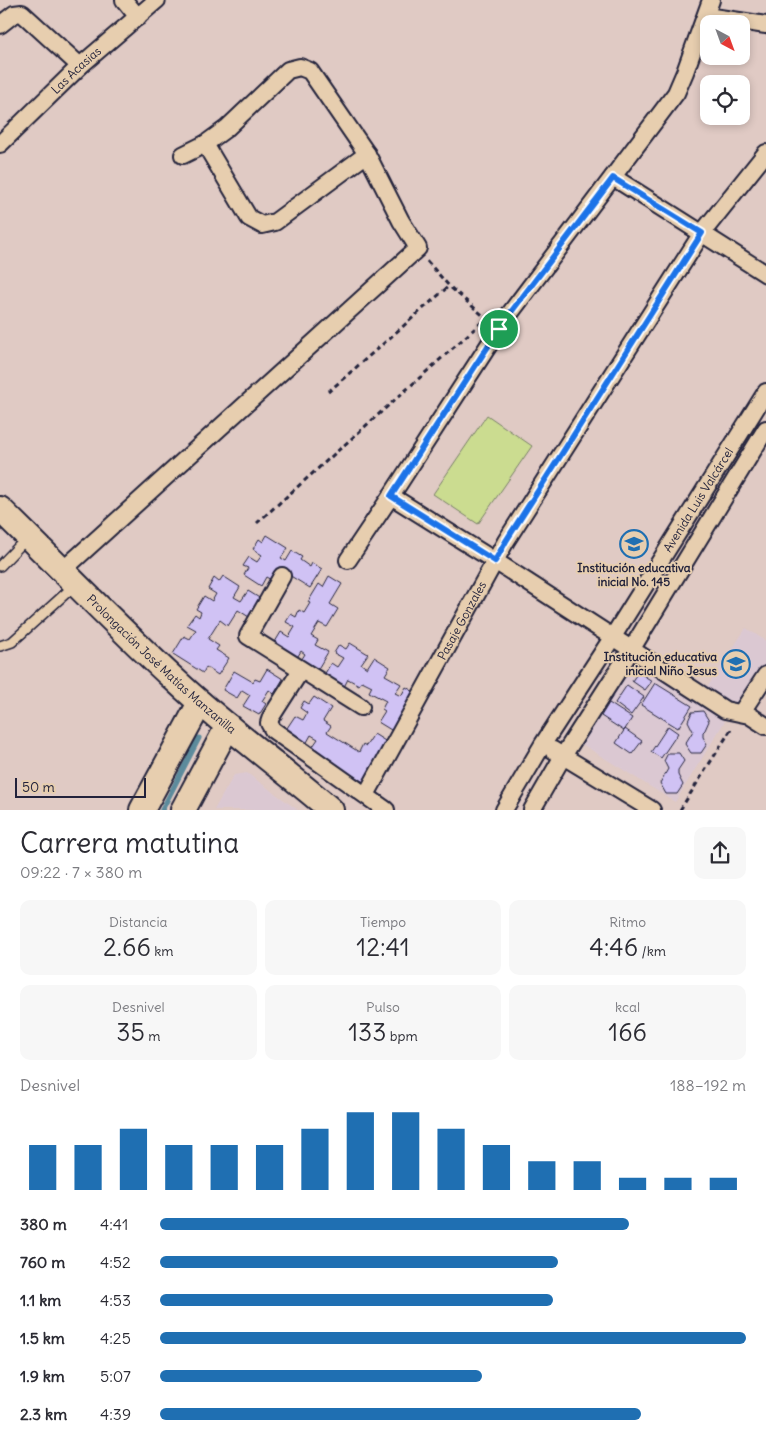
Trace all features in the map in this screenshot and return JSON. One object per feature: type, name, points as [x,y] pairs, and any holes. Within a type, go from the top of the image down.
[{"type":"street","points":[[124,0],[138,17]]},
{"type":"street","name":"Las Acasias","points":[[4,134],[157,0]]},
{"type":"street","points":[[706,15],[711,0]]},
{"type":"street","points":[[0,25],[14,14],[22,13],[80,66]]},
{"type":"street","points":[[750,23],[766,26]]},
{"type":"street","points":[[348,560],[499,329],[676,93],[686,72],[700,33]]},
{"type":"street","points":[[70,577],[418,248],[401,221],[366,154],[310,71],[300,67],[288,70],[227,128],[205,144],[183,155]]},
{"type":"street","points":[[205,144],[249,218],[262,225],[275,222],[366,154]]},
{"type":"street","name":"Pasaje Gonzales","points":[[366,795],[506,541],[702,233],[766,152]]},
{"type":"street","points":[[613,178],[766,274]]},
{"type":"street","name":"Avenida Luis Valcárcel","points":[[504,810],[542,744],[612,638],[766,392]]},
{"type":"street","name":"Avenida Luis Valcárcel","points":[[532,810],[563,756],[631,650],[766,429]]},
{"type":"street","points":[[391,496],[725,710],[749,715],[766,726]]},
{"type":"street","name":"Prolongación José Matías Manzanilla","points":[[0,508],[140,647],[200,703],[331,810]]},
{"type":"street","points":[[282,576],[248,636],[361,707]]},
{"type":"street","points":[[301,670],[269,723],[273,730],[386,810]]},
{"type":"street","points":[[741,713],[766,675]]},
{"type":"street","points":[[142,810],[200,703]]},
{"type":"street","points":[[184,810],[228,726]]},
{"type":"street","points":[[542,744],[652,810]]},
{"type":"lane","points":[[0,566],[29,536]]},
{"type":"lane","points":[[0,646],[12,642],[70,577]]},
{"type":"path","points":[[418,248],[449,286],[499,329]]},
{"type":"path","points":[[328,392],[449,286]]},
{"type":"path","points":[[256,522],[486,318]]},
{"type":"path","points":[[680,810],[741,713]]},
{"type":"shaded area","points":[[746,628],[766,641],[766,667],[743,705],[724,701],[706,689]]},
{"type":"shaded area","points":[[631,660],[725,721],[675,802],[580,743]]},
{"type":"shaded area","points":[[247,773],[298,810],[214,810],[234,775]]},
{"type":"green space","points":[[487,415],[532,446],[478,524],[433,494]]},
{"type":"building","points":[[267,535],[288,548],[281,558],[286,561],[292,551],[302,557],[300,560],[310,567],[312,563],[322,569],[310,588],[281,570],[273,581],[266,577],[261,586],[244,575],[248,568],[243,566],[249,557],[257,562],[262,555],[253,549],[259,539],[263,542]]},
{"type":"building","points":[[223,576],[240,587],[234,597],[241,601],[248,591],[261,599],[249,617],[238,610],[228,626],[220,620],[208,639],[219,646],[216,650],[229,658],[218,675],[206,667],[203,673],[173,654],[184,636],[190,639],[196,630],[187,625],[195,614],[199,617],[201,612],[196,609],[204,596],[212,601],[216,594],[208,589],[214,578],[219,582]]},
{"type":"building","points":[[329,576],[342,584],[330,604],[338,609],[327,627],[319,623],[311,636],[318,640],[315,645],[328,652],[316,672],[300,662],[305,654],[301,651],[295,661],[272,647],[281,632],[289,637],[295,627],[286,622],[291,614],[296,617],[299,610],[304,613],[310,603],[308,602],[319,584],[323,587]]},
{"type":"building","points":[[350,643],[368,654],[361,664],[367,668],[374,657],[390,667],[385,675],[401,684],[395,693],[401,696],[406,687],[419,695],[396,733],[378,722],[385,711],[382,709],[386,701],[369,692],[372,686],[362,681],[359,685],[348,679],[343,689],[323,677],[331,663],[337,667],[343,658],[334,653],[339,645],[346,649]]},
{"type":"building","points":[[267,669],[283,679],[274,694],[269,690],[262,701],[266,704],[259,715],[243,706],[250,695],[242,690],[237,698],[223,690],[234,671],[253,682],[255,679],[260,681]]},
{"type":"building","points":[[638,672],[652,681],[645,690],[632,681]]},
{"type":"building","points":[[655,683],[692,706],[678,728],[641,705]]},
{"type":"building","points":[[627,685],[644,697],[631,715],[615,703]]},
{"type":"building","points":[[314,697],[331,708],[323,721],[331,726],[327,732],[359,752],[363,744],[366,746],[374,734],[390,744],[365,783],[311,749],[318,739],[311,735],[306,744],[285,731],[295,716],[303,720],[307,713],[300,708],[304,701],[309,704]]},
{"type":"building","points":[[609,703],[632,718],[624,731],[601,716]]},
{"type":"building","points":[[703,711],[709,721],[703,732],[703,737],[707,744],[701,753],[691,753],[685,744],[693,731],[688,721],[692,712]]},
{"type":"building","points":[[668,726],[678,733],[661,758],[651,752]]},
{"type":"building","points":[[625,729],[642,741],[632,754],[616,743]]},
{"type":"building","points":[[668,753],[679,753],[684,761],[678,770],[678,775],[683,785],[677,794],[666,794],[660,783],[668,769],[664,761]]},
{"type":"waterway","points":[[162,810],[199,738]]},
{"type":"place","name":"Institución educativa inicial No. 145","points":[[634,544]]},
{"type":"place","name":"Institución educativa inicial Niño Jesus","points":[[736,664]]},
{"type":"route","points":[[613,178],[702,233],[495,561],[391,496],[499,329],[613,178]]}]
